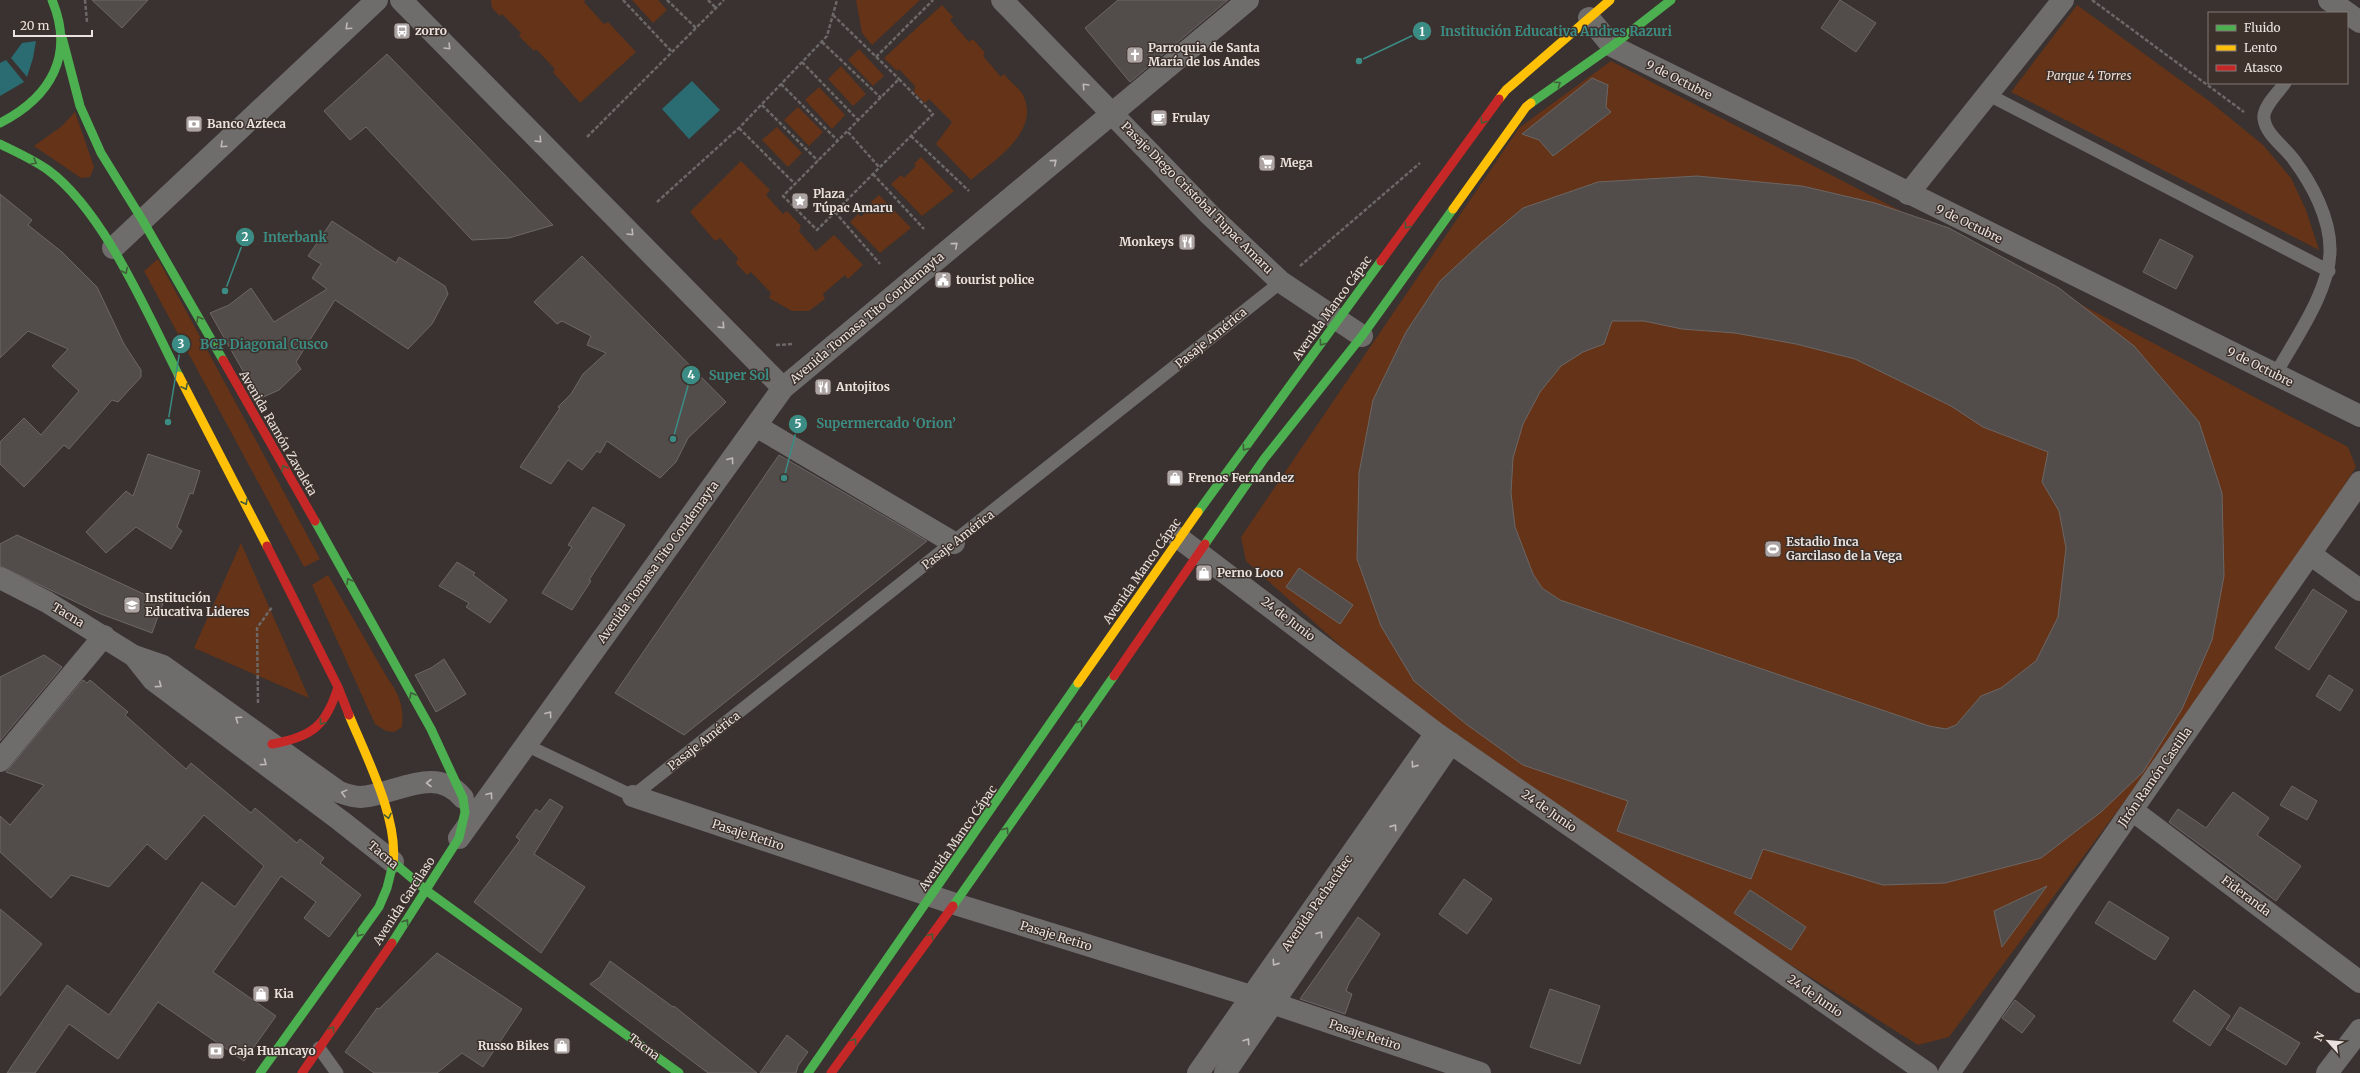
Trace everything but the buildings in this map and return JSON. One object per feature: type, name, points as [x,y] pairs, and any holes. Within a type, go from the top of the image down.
[{"type":"main road","name":"Avenida Manco Cápac","points":[[808,1073],[933,896],[1179,538],[1506,90],[1610,0]]},
{"type":"main road","points":[[831,1073],[955,904],[1264,459],[1362,336],[1526,107],[1612,46],[1671,0]]},
{"type":"main road","points":[[0,123],[24,112],[43,93],[51,82],[58,63],[62,37],[54,2]]},
{"type":"main road","name":"Avenida Ramón Zavaleta","points":[[62,37],[80,106],[101,153],[143,221],[337,560],[431,729]]},
{"type":"main road","points":[[0,144],[48,170],[74,194],[113,248],[288,586],[338,687],[382,792]]},
{"type":"main road","points":[[268,740],[296,741],[317,729],[332,710],[338,687]]},
{"type":"main road","name":"Avenida Garcilaso","points":[[302,1073],[427,891],[459,838],[465,812],[463,798],[431,729]]},
{"type":"main road","name":"Tacna","points":[[382,792],[392,852],[427,891],[679,1073]]},
{"type":"main road","name":"Avenida Garcilaso","points":[[260,1073],[379,907],[387,888],[392,852]]},
{"type":"street","points":[[113,248],[377,0]]},
{"type":"street","points":[[401,0],[783,388]]},
{"type":"street","name":"Pasaje Diego Cristobal Tupac Amaru","points":[[1002,0],[1210,215],[1281,282],[1362,336]]},
{"type":"street","name":"Avenida Tomasa Tito Condemayta","points":[[459,838],[783,388],[1248,0]]},
{"type":"street","points":[[1908,194],[1989,95],[2063,0]]},
{"type":"street","points":[[2348,14],[2360,22]]},
{"type":"street","name":"9 de Octubre","points":[[1589,18],[1612,46],[1908,194],[2124,298],[2275,375],[2360,416]]},
{"type":"street","points":[[756,426],[954,543]]},
{"type":"street","name":"Jirón Ramón Castilla","points":[[1949,1073],[2360,482]]},
{"type":"street","name":"24 de Junio","points":[[1179,538],[1199,551],[1444,738],[1927,1073]]},
{"type":"street","points":[[2310,554],[2360,590]]},
{"type":"street","name":"Tacna","points":[[0,578],[46,602],[104,636],[134,656],[163,666],[339,792],[360,797],[407,785],[438,783],[456,790],[463,798]]},
{"type":"street","points":[[0,761],[104,636]]},
{"type":"street","name":"Tacna","points":[[134,656],[153,680],[342,821],[392,852]]},
{"type":"street","name":"Avenida Pachacútec","points":[[1198,1073],[1251,996],[1444,738]]},
{"type":"street","name":"Avenida Pachacútec","points":[[1225,1073],[1272,1004],[1444,738]]},
{"type":"street","name":"Pasaje Retiro","points":[[634,796],[955,904],[1251,996],[1480,1073]]},
{"type":"street","name":"Fideranda","points":[[2132,810],[2360,982]]},
{"type":"street","points":[[2327,1073],[2360,1030]]},
{"type":"lane","points":[[2275,375],[2326,282],[2330,248],[2324,216],[2294,160],[2268,130],[2264,118],[2267,108],[2284,84]]},
{"type":"lane","points":[[1989,95],[2328,271]]},
{"type":"lane","name":"Pasaje América","points":[[634,796],[1281,282]]},
{"type":"lane","points":[[526,745],[634,796]]},
{"type":"lane","points":[[319,1048],[337,1073]]},
{"type":"path","points":[[623,0],[672,52]]},
{"type":"path","points":[[667,0],[696,28]]},
{"type":"path","points":[[708,0],[716,8]]},
{"type":"path","points":[[587,137],[724,0]]},
{"type":"path","points":[[657,202],[739,128],[828,36],[837,0]]},
{"type":"path","points":[[876,57],[934,0]]},
{"type":"path","points":[[2092,0],[2245,112],[2264,118]]},
{"type":"path","points":[[833,15],[899,79],[933,114],[817,230],[783,196],[899,79]]},
{"type":"path","points":[[822,42],[881,98]]},
{"type":"path","points":[[802,62],[858,120]]},
{"type":"path","points":[[781,84],[838,141]]},
{"type":"path","points":[[761,104],[818,161]]},
{"type":"path","points":[[739,128],[796,184]]},
{"type":"path","points":[[848,132],[879,167]]},
{"type":"path","points":[[911,136],[970,191]]},
{"type":"path","points":[[1281,282],[1421,162]]},
{"type":"path","points":[[873,174],[924,229]]},
{"type":"path","points":[[835,212],[880,264]]},
{"type":"path","points":[[773,345],[793,345],[799,340]]},
{"type":"path","points":[[268,740],[258,702],[257,628],[288,586]]},
{"type":"green space","points":[[491,0],[585,0],[584,2],[604,24],[608,22],[636,52],[580,103],[553,72],[555,69],[536,49],[534,51],[519,36],[521,33],[502,14],[500,16],[492,8]]},
{"type":"green space","points":[[632,0],[658,0],[667,10],[653,23]]},
{"type":"green space","points":[[856,0],[920,0],[872,45],[862,33]]},
{"type":"green space","points":[[942,5],[953,17],[950,20],[969,42],[973,39],[985,53],[983,56],[1001,77],[1004,74],[1021,92],[1027,108],[1026,121],[1021,133],[1002,154],[971,180],[936,144],[952,122],[929,99],[925,103],[914,92],[915,86],[899,69],[897,71],[884,58]]},
{"type":"green space","name":"Parque 4 Torres","points":[[2077,5],[2209,101],[2263,145],[2291,178],[2306,210],[2319,250],[2011,92]]},
{"type":"green space","points":[[859,49],[884,76],[873,86],[848,60]]},
{"type":"green space","name":"Estadio Inca Garcilaso de la Vega","points":[[1611,61],[2067,297],[2348,447],[2356,467],[2241,645],[1949,1037],[1918,1045],[1599,844],[1395,695],[1246,561],[1241,537],[1519,128]]},
{"type":"green space","points":[[841,66],[866,94],[853,106],[828,79]]},
{"type":"green space","points":[[819,87],[845,115],[832,129],[805,100]]},
{"type":"green space","points":[[798,107],[823,132],[809,146],[784,120]]},
{"type":"green space","points":[[75,112],[94,167],[90,177],[81,178],[34,146],[62,126]]},
{"type":"green space","points":[[777,127],[802,153],[788,167],[762,140]]},
{"type":"green space","points":[[921,157],[954,191],[922,216],[891,184],[901,175],[904,178],[916,166],[914,164]]},
{"type":"green space","points":[[741,161],[770,190],[766,195],[783,214],[787,211],[801,226],[799,231],[816,251],[834,235],[863,265],[848,279],[845,275],[823,294],[825,299],[809,311],[792,311],[769,298],[771,293],[751,272],[747,275],[736,263],[738,258],[720,238],[715,241],[690,212]]},
{"type":"green space","points":[[879,195],[911,228],[880,253],[850,222],[858,214],[861,217],[873,205],[871,202]]},
{"type":"green space","points":[[158,259],[320,559],[304,567],[144,271]]},
{"type":"green space","points":[[241,543],[309,698],[194,648]]},
{"type":"green space","points":[[328,575],[396,691],[402,708],[402,727],[394,732],[386,731],[375,724],[312,585]]},
{"type":"water","points":[[36,41],[33,58],[27,77],[11,58],[22,43]]},
{"type":"water","points":[[6,60],[24,82],[0,96],[0,63]]},
{"type":"water","points":[[692,81],[720,110],[689,139],[662,109]]},
{"type":"traffic: fast","points":[[0,123],[18,113],[33,101],[45,87],[54,72],[59,56],[61,39],[58,20],[52,0]]},
{"type":"traffic: fast","points":[[1531,103],[1612,46],[1671,0]]},
{"type":"traffic: fast","points":[[62,37],[80,106],[101,153],[143,221],[223,360]]},
{"type":"traffic: fast","points":[[0,144],[31,159],[48,170],[68,188],[88,211],[106,237],[139,295],[179,376]]},
{"type":"traffic: fast","points":[[1205,544],[1264,459],[1362,336],[1453,209]]},
{"type":"traffic: fast","points":[[1198,512],[1381,261]]},
{"type":"traffic: fast","points":[[315,521],[431,729],[463,798],[465,812],[459,838],[392,943]]},
{"type":"traffic: fast","points":[[953,906],[1114,676]]},
{"type":"traffic: fast","points":[[808,1073],[1078,683]]},
{"type":"traffic: fast","points":[[393,862],[427,891],[679,1073]]},
{"type":"traffic: fast","points":[[260,1073],[379,907],[387,888],[393,864]]},
{"type":"traffic: slow","points":[[1499,99],[1506,90],[1610,0]]},
{"type":"traffic: slow","points":[[1453,209],[1526,107],[1531,103]]},
{"type":"traffic: slow","points":[[179,376],[267,546]]},
{"type":"traffic: slow","points":[[1078,683],[1198,512]]},
{"type":"traffic: slow","points":[[349,715],[380,788],[386,808],[394,847],[393,864]]},
{"type":"traffic: jam","points":[[1381,261],[1499,99]]},
{"type":"traffic: jam","points":[[223,360],[315,521]]},
{"type":"traffic: jam","points":[[1114,676],[1205,544]]},
{"type":"traffic: jam","points":[[267,546],[338,687],[349,715]]},
{"type":"traffic: jam","points":[[272,744],[298,738],[316,728],[328,711],[338,687]]},
{"type":"traffic: jam","points":[[831,1073],[953,906]]},
{"type":"traffic: jam","points":[[302,1073],[392,943]]},
{"type":"place","name":"zorro","points":[[402,31]]},
{"type":"place","name":"Parroquia de Santa María de los Andes","points":[[1135,55]]},
{"type":"place","name":"Institución Educativa Andres Razuri","points":[[1359,61]]},
{"type":"place","name":"Frulay","points":[[1159,118]]},
{"type":"place","name":"Banco Azteca","points":[[194,124]]},
{"type":"place","name":"Mega","points":[[1267,163]]},
{"type":"place","name":"Plaza Túpac Amaru","points":[[800,201]]},
{"type":"place","name":"Monkeys","points":[[1187,242]]},
{"type":"place","name":"tourist police","points":[[943,280]]},
{"type":"place","name":"Interbank","points":[[225,291]]},
{"type":"place","name":"Antojitos","points":[[823,387]]},
{"type":"place","name":"BCP Diagonal Cusco","points":[[168,422]]},
{"type":"place","name":"Super Sol","points":[[673,439]]},
{"type":"place","name":"Supermercado ‘Orion’","points":[[784,478]]},
{"type":"place","name":"Frenos Fernandez","points":[[1175,478]]},
{"type":"place","name":"Estadio Inca Garcilaso de la Vega","points":[[1773,549]]},
{"type":"place","name":"Perno Loco","points":[[1204,573]]},
{"type":"place","name":"Institución Educativa Lideres","points":[[132,605]]},
{"type":"place","name":"Kia","points":[[261,994]]},
{"type":"place","name":"Russo Bikes","points":[[562,1046]]},
{"type":"place","name":"Caja Huancayo","points":[[216,1051]]}]
